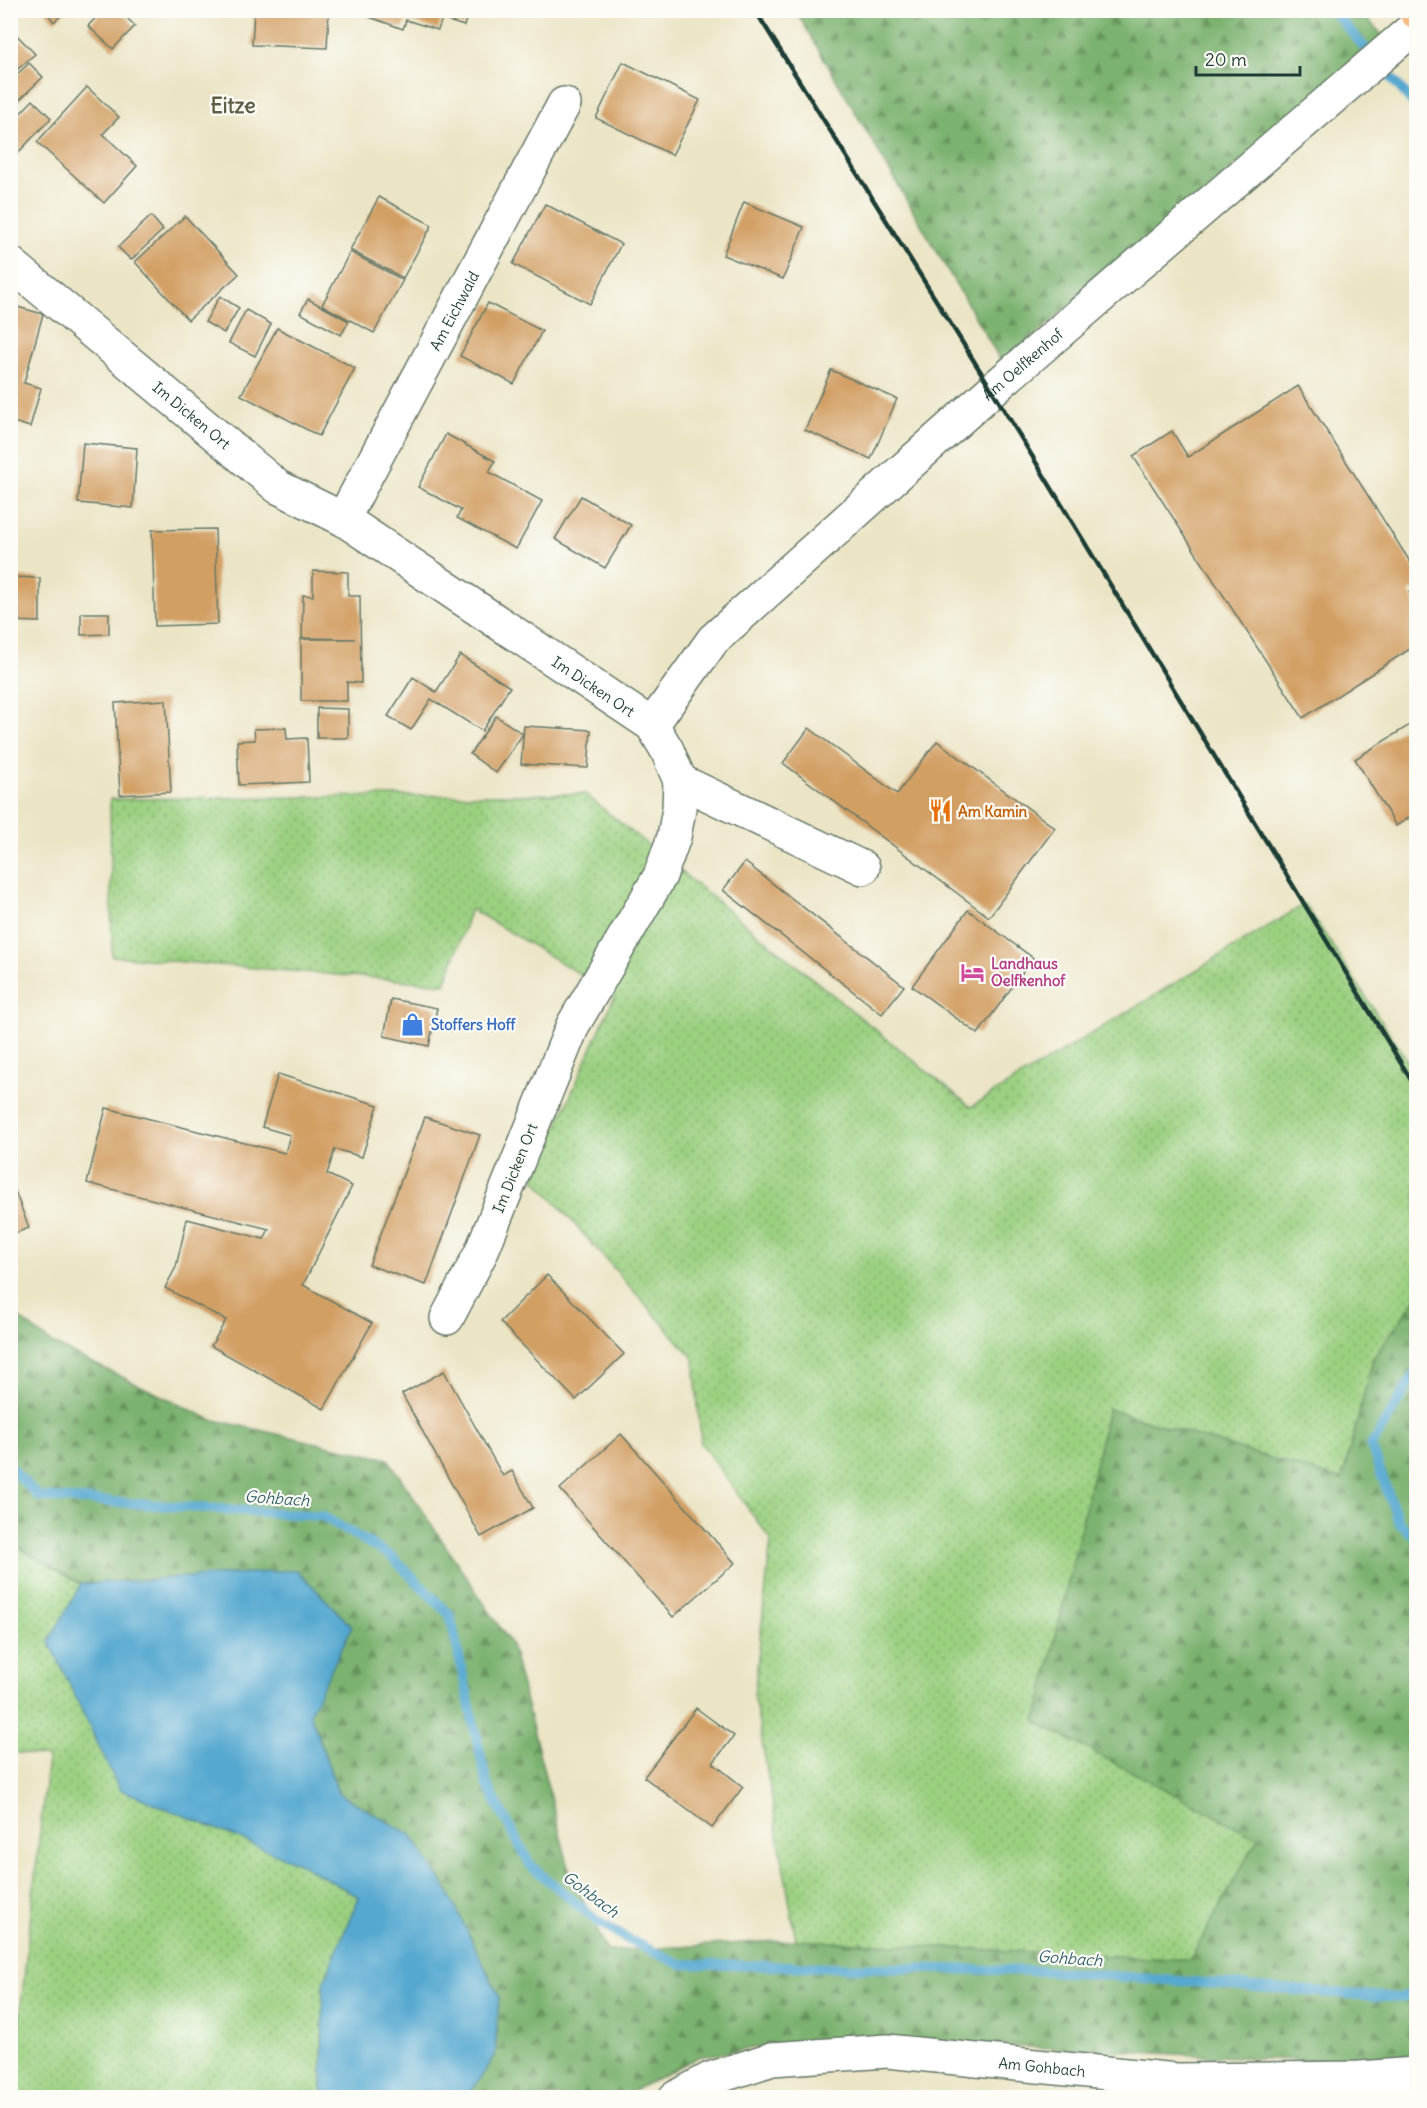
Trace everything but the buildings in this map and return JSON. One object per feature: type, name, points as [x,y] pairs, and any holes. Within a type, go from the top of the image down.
[{"type":"street","name":"Am Oelfkenhof","points":[[652,725],[713,640],[992,390],[1408,34]]},
{"type":"street","name":"Am Eichwald","points":[[343,519],[564,104]]},
{"type":"street","name":"Im Dicken Ort","points":[[10,263],[278,487],[343,519],[652,725],[667,750],[680,781],[679,809],[674,837],[660,876],[573,1025],[481,1253],[447,1318]]},
{"type":"street","points":[[680,781],[863,868]]},
{"type":"street","name":"Am Gohbach","points":[[675,2097],[710,2079],[772,2059],[887,2051],[1171,2089],[1416,2074]]},
{"type":"green space","points":[[1359,10],[1386,39],[1002,363],[796,11]]},
{"type":"green space","points":[[585,794],[971,1107],[1305,904],[1416,1074],[1416,1298],[1373,1359],[1342,1480],[1108,1409],[1258,1838],[1190,1960],[796,1940],[754,1695],[771,1540],[701,1443],[694,1359],[534,1178],[615,995],[471,909],[445,984],[112,956],[110,799]]},
{"type":"green space","points":[[1416,1298],[1416,2058],[1359,2063],[883,2040],[760,2047],[698,2057],[625,2097],[468,2097],[495,2056],[499,1996],[446,1888],[411,1835],[338,1793],[310,1713],[351,1626],[297,1570],[81,1584],[11,1543],[11,1312],[53,1344],[210,1419],[388,1459],[511,1644],[570,1872],[607,1951],[796,1940],[1190,1960],[1258,1838],[1036,1722],[1108,1409],[1342,1480],[1373,1359]]},
{"type":"green space","points":[[11,1543],[81,1584],[49,1641],[303,1865],[359,1897],[323,1984],[322,2087],[324,2097],[11,2097],[48,1757],[11,1752]]},
{"type":"water","points":[[297,1570],[352,1627],[310,1713],[338,1793],[411,1835],[446,1888],[499,1996],[495,2056],[468,2097],[324,2097],[322,2087],[323,1984],[359,1897],[303,1865],[119,1789],[49,1641],[81,1584]]},
{"type":"waterway","points":[[1332,10],[1416,106]]},
{"type":"waterway","name":"Gohbach","points":[[1416,1372],[1371,1446],[1399,1523],[1416,1537]]},
{"type":"waterway","name":"Gohbach","points":[[10,1467],[39,1497],[322,1516],[391,1556],[450,1615],[487,1785],[531,1866],[597,1921],[625,1938],[680,1964],[1048,1971],[1400,1998],[1416,1991]]},
{"type":"railway","points":[[755,10],[992,390],[1416,1088]]},
{"type":"place","name":"Am Kamin","points":[[940,811]]},
{"type":"place","name":"Landhaus Oelfkenhof","points":[[973,972]]},
{"type":"place","name":"Stoffers Hoff","points":[[413,1024]]},
{"type":"district","name":"Eitze","points":[[233,105]]}]
